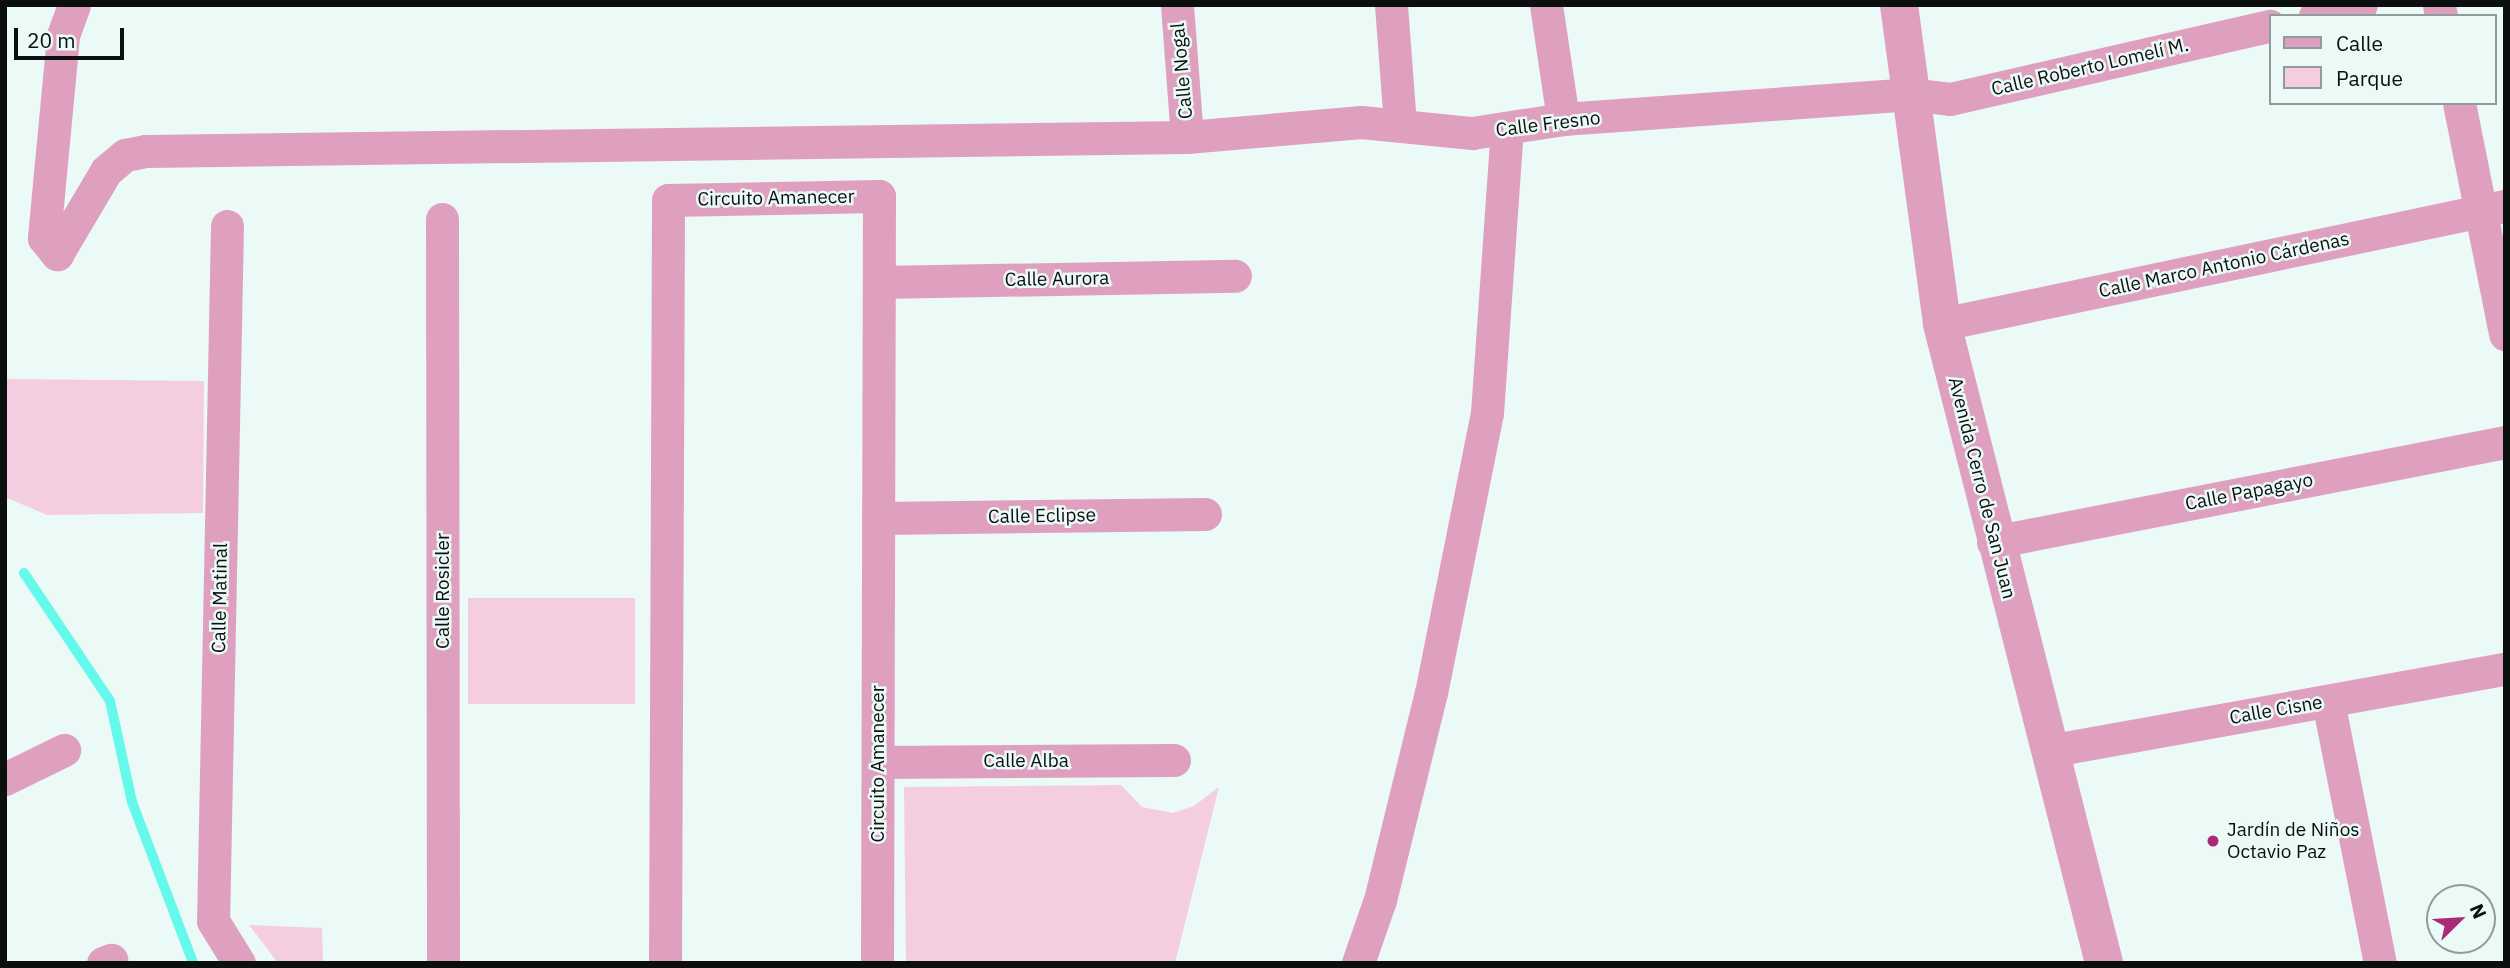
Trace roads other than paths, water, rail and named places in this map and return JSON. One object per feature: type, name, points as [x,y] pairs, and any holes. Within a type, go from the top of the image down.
[{"type":"street","name":"Calle Fresno","points":[[74,5],[63,36],[44,238],[57,254],[106,171],[125,155],[146,151],[1187,137],[1361,122],[1507,130],[1563,119],[1909,94]]},
{"type":"street","name":"Calle Nogal","points":[[1177,5],[1187,137]]},
{"type":"street","points":[[1391,5],[1401,126]]},
{"type":"street","points":[[1546,5],[1563,119]]},
{"type":"street","name":"Avenida Cerro de San Juan","points":[[1899,5],[1942,324],[1993,542],[2104,963]]},
{"type":"street","points":[[2323,14],[2361,5]]},
{"type":"street","name":"Calle Roberto Lomelí M.","points":[[1909,94],[1950,99],[2268,26]]},
{"type":"street","points":[[2460,105],[2493,208],[2505,334]]},
{"type":"street","points":[[1358,963],[1380,900],[1431,693],[1487,412],[1507,130]]},
{"type":"street","name":"Circuito Amanecer","points":[[665,963],[668,200],[879,196],[877,963]]},
{"type":"street","name":"Calle Marco Antonio Cárdenas","points":[[1942,324],[2493,208]]},
{"type":"street","name":"Calle Rosicler","points":[[442,219],[443,963]]},
{"type":"street","name":"Calle Matinal","points":[[227,226],[213,921],[239,963]]},
{"type":"street","name":"Calle Aurora","points":[[880,282],[1235,276]]},
{"type":"street","name":"Calle Papagayo","points":[[1993,542],[2505,442]]},
{"type":"street","name":"Calle Eclipse","points":[[879,517],[1205,514]]},
{"type":"street","name":"Calle Cisne","points":[[2048,751],[2505,669]]},
{"type":"street","points":[[2328,701],[2380,963]]},
{"type":"street","points":[[5,779],[64,750]]},
{"type":"street","name":"Calle Alba","points":[[878,762],[1174,760]]},
{"type":"waterway","points":[[24,573],[110,701],[132,802],[193,963]]},
{"type":"place","name":"Jardín de Niños Octavio Paz","points":[[2213,841]]}]
